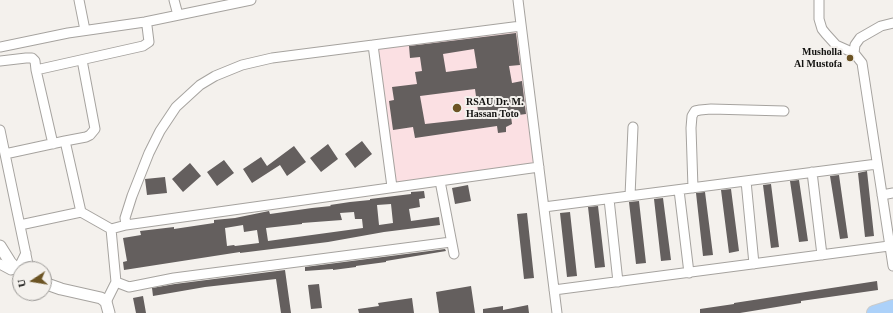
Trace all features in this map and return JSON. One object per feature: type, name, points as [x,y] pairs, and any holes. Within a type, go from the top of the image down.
[{"type":"main road","points":[[874,313],[893,307]]},
{"type":"street","points":[[79,0],[85,30]]},
{"type":"street","points":[[174,0],[178,15]]},
{"type":"street","points":[[0,47],[85,30],[145,22],[251,0]]},
{"type":"street","points":[[518,0],[557,313]]},
{"type":"street","points":[[819,0],[819,18],[822,29],[836,46],[854,53],[862,63],[893,266]]},
{"type":"street","points":[[854,53],[860,38],[876,29],[893,23]]},
{"type":"street","points":[[36,70],[147,44],[149,42],[147,26]]},
{"type":"street","points":[[126,225],[125,218],[132,196],[149,153],[160,131],[176,107],[200,85],[228,70],[256,61],[373,44],[521,26]]},
{"type":"street","points":[[373,44],[392,187]]},
{"type":"street","points":[[0,61],[26,58],[32,58],[35,61],[53,144]]},
{"type":"street","points":[[5,154],[86,137],[96,129],[82,60]]},
{"type":"street","points":[[693,188],[691,128],[692,116],[695,111],[711,109],[784,111]]},
{"type":"street","points":[[630,196],[633,127]]},
{"type":"street","points":[[0,130],[28,261]]},
{"type":"street","points":[[65,141],[81,212]]},
{"type":"street","points":[[544,207],[877,164]]},
{"type":"street","points":[[20,225],[81,212],[111,228],[539,167]]},
{"type":"street","points":[[812,172],[822,255]]},
{"type":"street","points":[[440,181],[454,254]]},
{"type":"street","points":[[746,181],[754,264]]},
{"type":"street","points":[[679,190],[688,272]]},
{"type":"street","points":[[882,194],[893,193]]},
{"type":"street","points":[[609,199],[618,282]]},
{"type":"street","points":[[107,308],[116,282],[111,228]]},
{"type":"street","points":[[116,282],[129,287],[174,278],[451,242]]},
{"type":"street","points":[[0,246],[12,263]]},
{"type":"street","points":[[554,290],[889,246]]},
{"type":"street","points":[[22,261],[26,253]]},
{"type":"street","points":[[0,264],[12,270]]},
{"type":"street","points":[[52,286],[100,298],[107,308]]},
{"type":"shaded area","name":"RSAU Dr. M. Hassan Toto","points":[[520,26],[537,166],[396,184],[377,49]]},
{"type":"building","points":[[516,33],[520,65],[509,66],[512,83],[522,81],[526,114],[511,116],[512,124],[506,127],[506,132],[498,133],[497,126],[415,138],[413,127],[393,130],[389,101],[394,100],[392,87],[417,84],[415,72],[422,71],[420,57],[410,58],[409,46]],"holes":[[[474,49],[477,68],[446,72],[443,54]],[[475,89],[479,118],[425,124],[420,96]]]},
{"type":"building","points":[[362,141],[372,154],[355,168],[345,154]]},
{"type":"building","points":[[328,144],[338,159],[321,172],[310,158]]},
{"type":"building","points":[[294,146],[306,162],[287,176],[280,165],[252,183],[243,169],[261,157],[267,166]]},
{"type":"building","points":[[224,160],[234,173],[217,186],[207,172]]},
{"type":"building","points":[[190,163],[201,176],[183,192],[172,179]]},
{"type":"building","points":[[867,171],[874,236],[865,237],[858,173]]},
{"type":"building","points":[[839,175],[848,238],[840,239],[830,176]]},
{"type":"building","points":[[165,177],[167,193],[147,195],[145,179]]},
{"type":"building","points":[[799,180],[808,241],[799,242],[790,181]]},
{"type":"building","points":[[771,184],[779,247],[771,248],[763,185]]},
{"type":"building","points":[[468,185],[471,201],[455,204],[452,188]]},
{"type":"building","points":[[731,189],[739,251],[729,253],[721,190]]},
{"type":"building","points":[[424,191],[425,198],[419,199],[420,207],[409,209],[411,221],[439,217],[440,225],[384,232],[328,242],[240,252],[124,270],[123,262],[127,261],[123,238],[141,235],[140,231],[174,227],[174,229],[214,223],[214,220],[235,218],[269,211],[270,214],[331,206],[330,205],[411,194],[411,192]],"holes":[[[391,204],[393,223],[379,225],[377,205]],[[354,212],[355,219],[362,219],[363,228],[268,241],[266,228],[302,223],[342,220],[340,213]],[[243,225],[244,232],[257,230],[259,243],[227,246],[225,228]]]},
{"type":"building","points":[[705,192],[713,255],[703,256],[696,193]]},
{"type":"building","points":[[663,198],[671,260],[661,261],[654,199]]},
{"type":"building","points":[[639,201],[646,263],[636,264],[629,202]]},
{"type":"building","points":[[598,206],[605,267],[595,268],[588,207]]},
{"type":"building","points":[[570,212],[577,276],[567,277],[560,213]]},
{"type":"building","points":[[527,213],[534,278],[524,279],[517,214]]},
{"type":"building","points":[[445,249],[446,251],[356,267],[305,271],[305,267]]},
{"type":"building","points":[[285,270],[291,313],[281,313],[276,279],[205,287],[153,296],[152,288]]},
{"type":"building","points":[[877,281],[878,290],[801,301],[801,303],[740,313],[700,313],[700,309]]},
{"type":"building","points":[[319,284],[322,308],[311,309],[308,285]]},
{"type":"building","points":[[471,286],[475,313],[439,313],[436,292]]},
{"type":"building","points":[[143,296],[146,313],[136,313],[133,298]]},
{"type":"building","points":[[412,298],[414,313],[359,313],[358,309],[379,306],[378,303]]},
{"type":"building","points":[[528,305],[529,313],[483,313],[483,309],[503,306],[503,310]]},
{"type":"place","name":"Musholla Al Mustofa","points":[[850,58]]},
{"type":"place","name":"RSAU Dr. M. Hassan Toto","points":[[457,108]]}]
